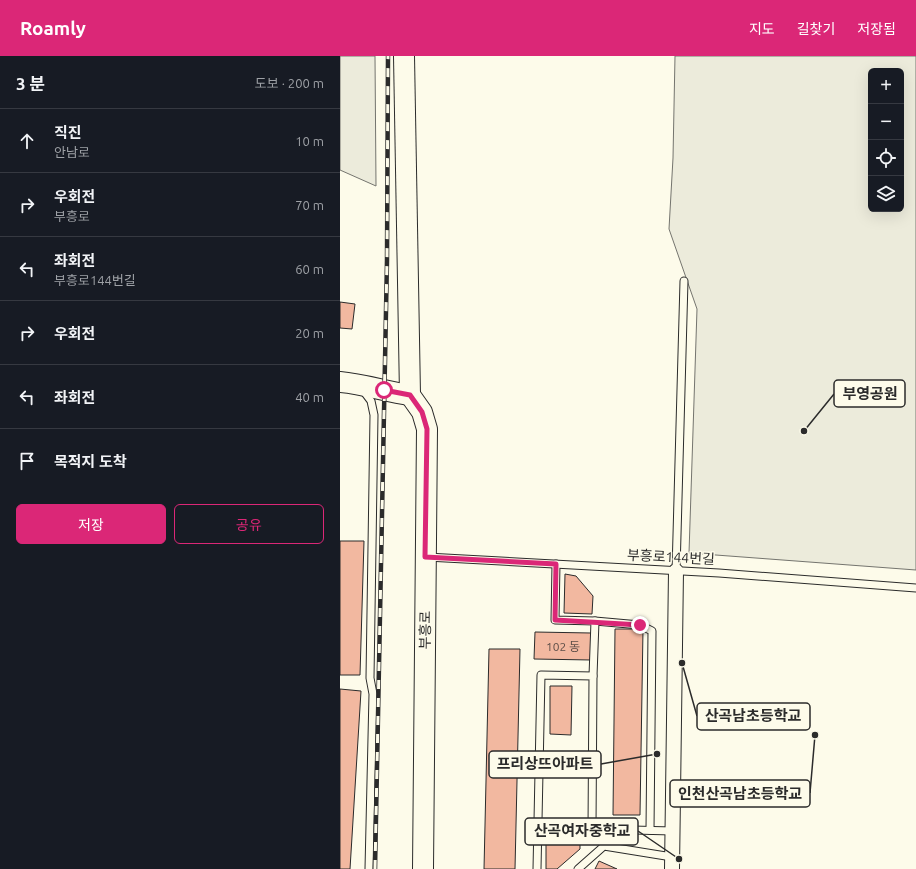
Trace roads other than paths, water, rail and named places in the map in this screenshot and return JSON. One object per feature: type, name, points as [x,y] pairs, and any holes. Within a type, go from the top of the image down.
[{"type":"main road","points":[[349,383],[410,395],[404,56]]},
{"type":"main road","name":"부흥로","points":[[410,395],[422,412],[427,429],[423,709],[423,869]]},
{"type":"street","points":[[672,863],[676,571]]},
{"type":"lane","points":[[676,571],[684,281]]},
{"type":"lane","points":[[349,383],[371,401],[374,415],[370,678],[373,694],[369,869]]},
{"type":"lane","name":"부흥로144번길","points":[[425,557],[676,571],[916,588]]},
{"type":"lane","points":[[556,564],[555,620],[595,621],[640,625],[652,631],[650,830]]},
{"type":"lane","points":[[592,829],[593,676],[595,621]]},
{"type":"lane","points":[[537,869],[541,675],[593,676]]},
{"type":"lane","points":[[537,829],[673,831]]},
{"type":"lane","points":[[578,869],[604,846],[672,863]]},
{"type":"railway","points":[[375,869],[387,260],[388,56]]},
{"type":"place","name":"부영공원","points":[[804,431]]},
{"type":"place","name":"산곡남초등학교","points":[[682,663]]},
{"type":"place","name":"인천산곡남초등학교","points":[[815,735]]},
{"type":"place","name":"프리상뜨아파트","points":[[657,754]]},
{"type":"place","name":"산곡여자중학교","points":[[679,859]]}]
